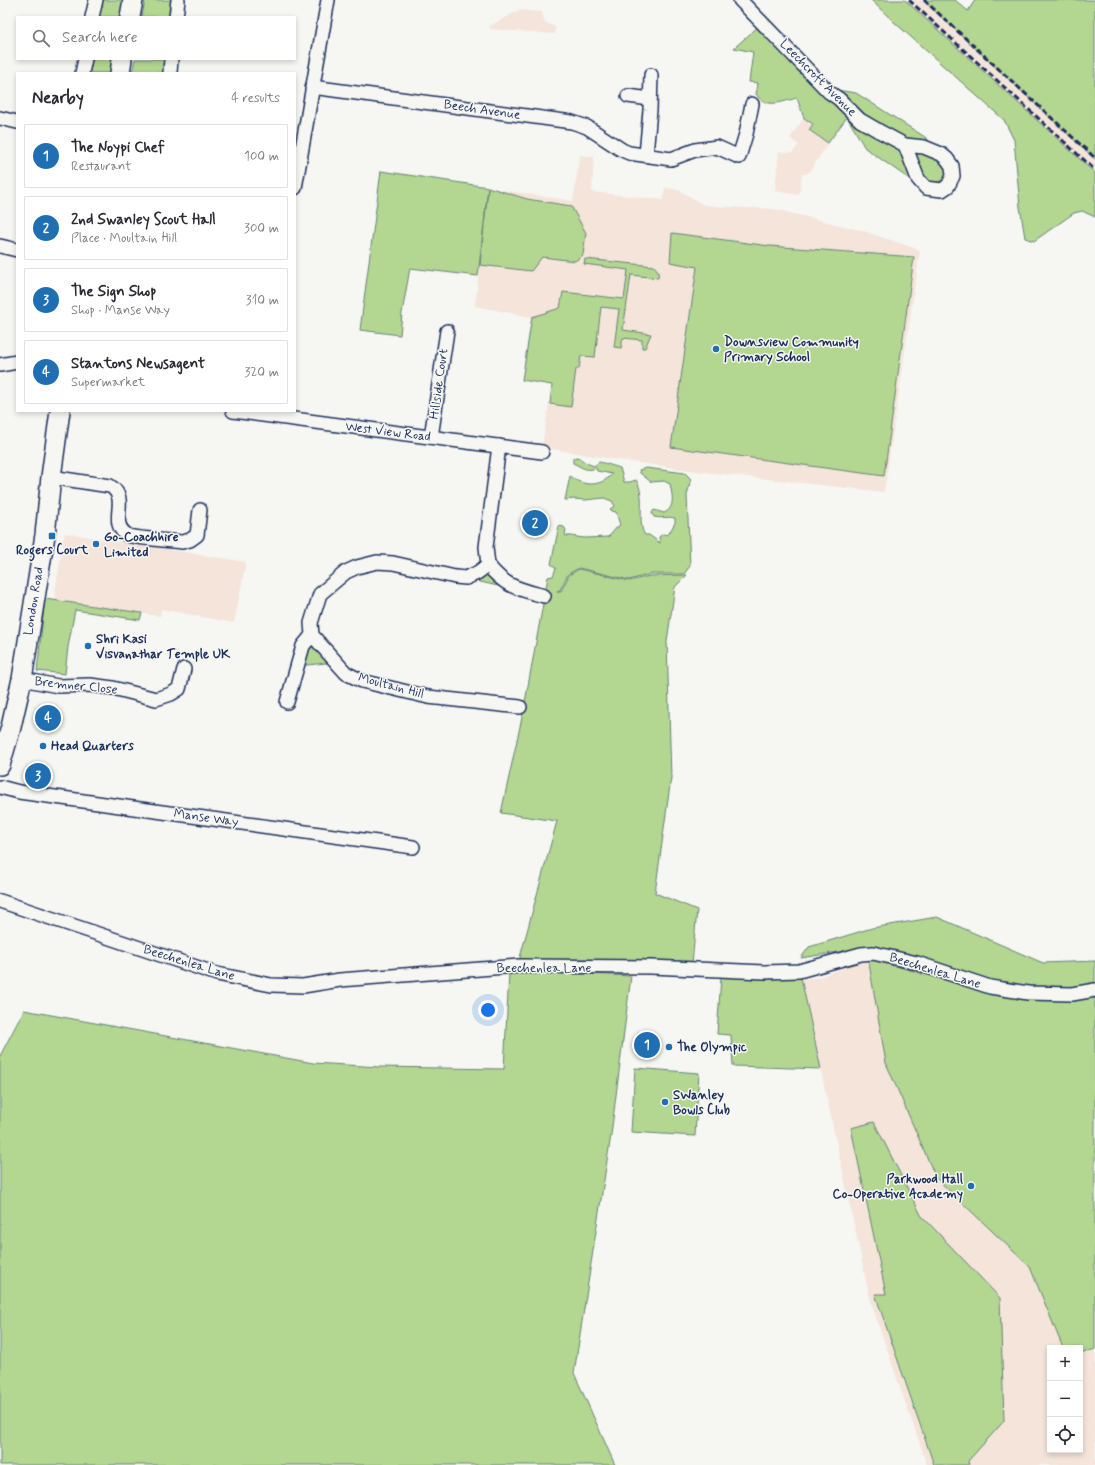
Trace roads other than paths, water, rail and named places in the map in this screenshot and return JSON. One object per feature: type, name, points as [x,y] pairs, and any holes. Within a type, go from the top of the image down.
[{"type":"main road","points":[[130,16],[133,0]]},
{"type":"main road","points":[[120,72],[122,60]]},
{"type":"main road","name":"London Road","points":[[0,765],[11,727],[22,679],[45,535],[60,412]]},
{"type":"street","points":[[92,16],[96,0]]},
{"type":"street","points":[[176,16],[178,0]]},
{"type":"street","points":[[296,182],[328,0]]},
{"type":"street","name":"Leechcroft Avenue","points":[[740,0],[829,92],[839,99],[860,120],[906,144]]},
{"type":"street","points":[[82,72],[84,60]]},
{"type":"street","points":[[170,72],[171,60]]},
{"type":"street","points":[[646,155],[651,76]]},
{"type":"street","name":"Beech Avenue","points":[[312,87],[572,122],[587,127],[622,150],[671,159],[695,150],[717,147],[739,157],[746,134],[752,104]]},
{"type":"street","points":[[628,96],[650,99]]},
{"type":"street","points":[[0,118],[16,122]]},
{"type":"street","points":[[0,246],[16,250]]},
{"type":"street","name":"Hillside Court","points":[[431,437],[446,331]]},
{"type":"street","points":[[0,366],[16,362]]},
{"type":"street","name":"West View Road","points":[[241,412],[542,452]]},
{"type":"street","points":[[499,446],[486,547],[488,566],[497,577],[515,588],[544,596]]},
{"type":"street","points":[[51,477],[110,486],[116,490],[120,498],[118,521],[121,529],[128,535],[182,542],[190,540],[197,535],[200,510]]},
{"type":"street","points":[[287,702],[303,646],[312,635],[311,623],[320,594],[346,572],[357,567],[377,562],[393,563],[455,577],[466,578],[488,566]]},
{"type":"street","name":"Moultain Hill","points":[[312,635],[346,673],[362,681],[428,697],[520,707]]},
{"type":"street","name":"Bremner Close","points":[[22,679],[58,686],[90,685],[113,688],[156,699],[171,694],[179,689],[184,669]]},
{"type":"street","name":"Manse Way","points":[[0,787],[19,792],[413,847]]},
{"type":"street","name":"Beechenlea Lane","points":[[0,901],[217,974],[270,985],[304,986],[340,980],[513,966],[651,968],[764,972],[799,971],[861,954],[873,953],[917,962],[990,987],[1028,993],[1072,994],[1095,990]]},
{"type":"railway","points":[[909,0],[1095,170]]},
{"type":"railway","points":[[924,0],[1095,158]]},
{"type":"place","name":"Downsview Community Primary School","points":[[716,349]]},
{"type":"place","name":"2nd Swanley Scout Hall","points":[[535,523]]},
{"type":"place","name":"Rogers Court","points":[[52,536]]},
{"type":"place","name":"Go-Coachhire Limited","points":[[96,544]]},
{"type":"place","name":"Shri Kasi Visvanathar Temple UK","points":[[88,646]]},
{"type":"place","name":"Stantons Newsagent","points":[[48,718]]},
{"type":"place","name":"Head Quarters","points":[[43,746]]},
{"type":"place","name":"The Sign Shop","points":[[38,776]]},
{"type":"place","name":"The Noypi Chef","points":[[647,1045]]},
{"type":"place","name":"The Olympic","points":[[669,1047]]},
{"type":"place","name":"SWanley Bowls Club","points":[[665,1102]]},
{"type":"place","name":"Parkwood Hall Co-Operative Academy","points":[[971,1186]]}]
